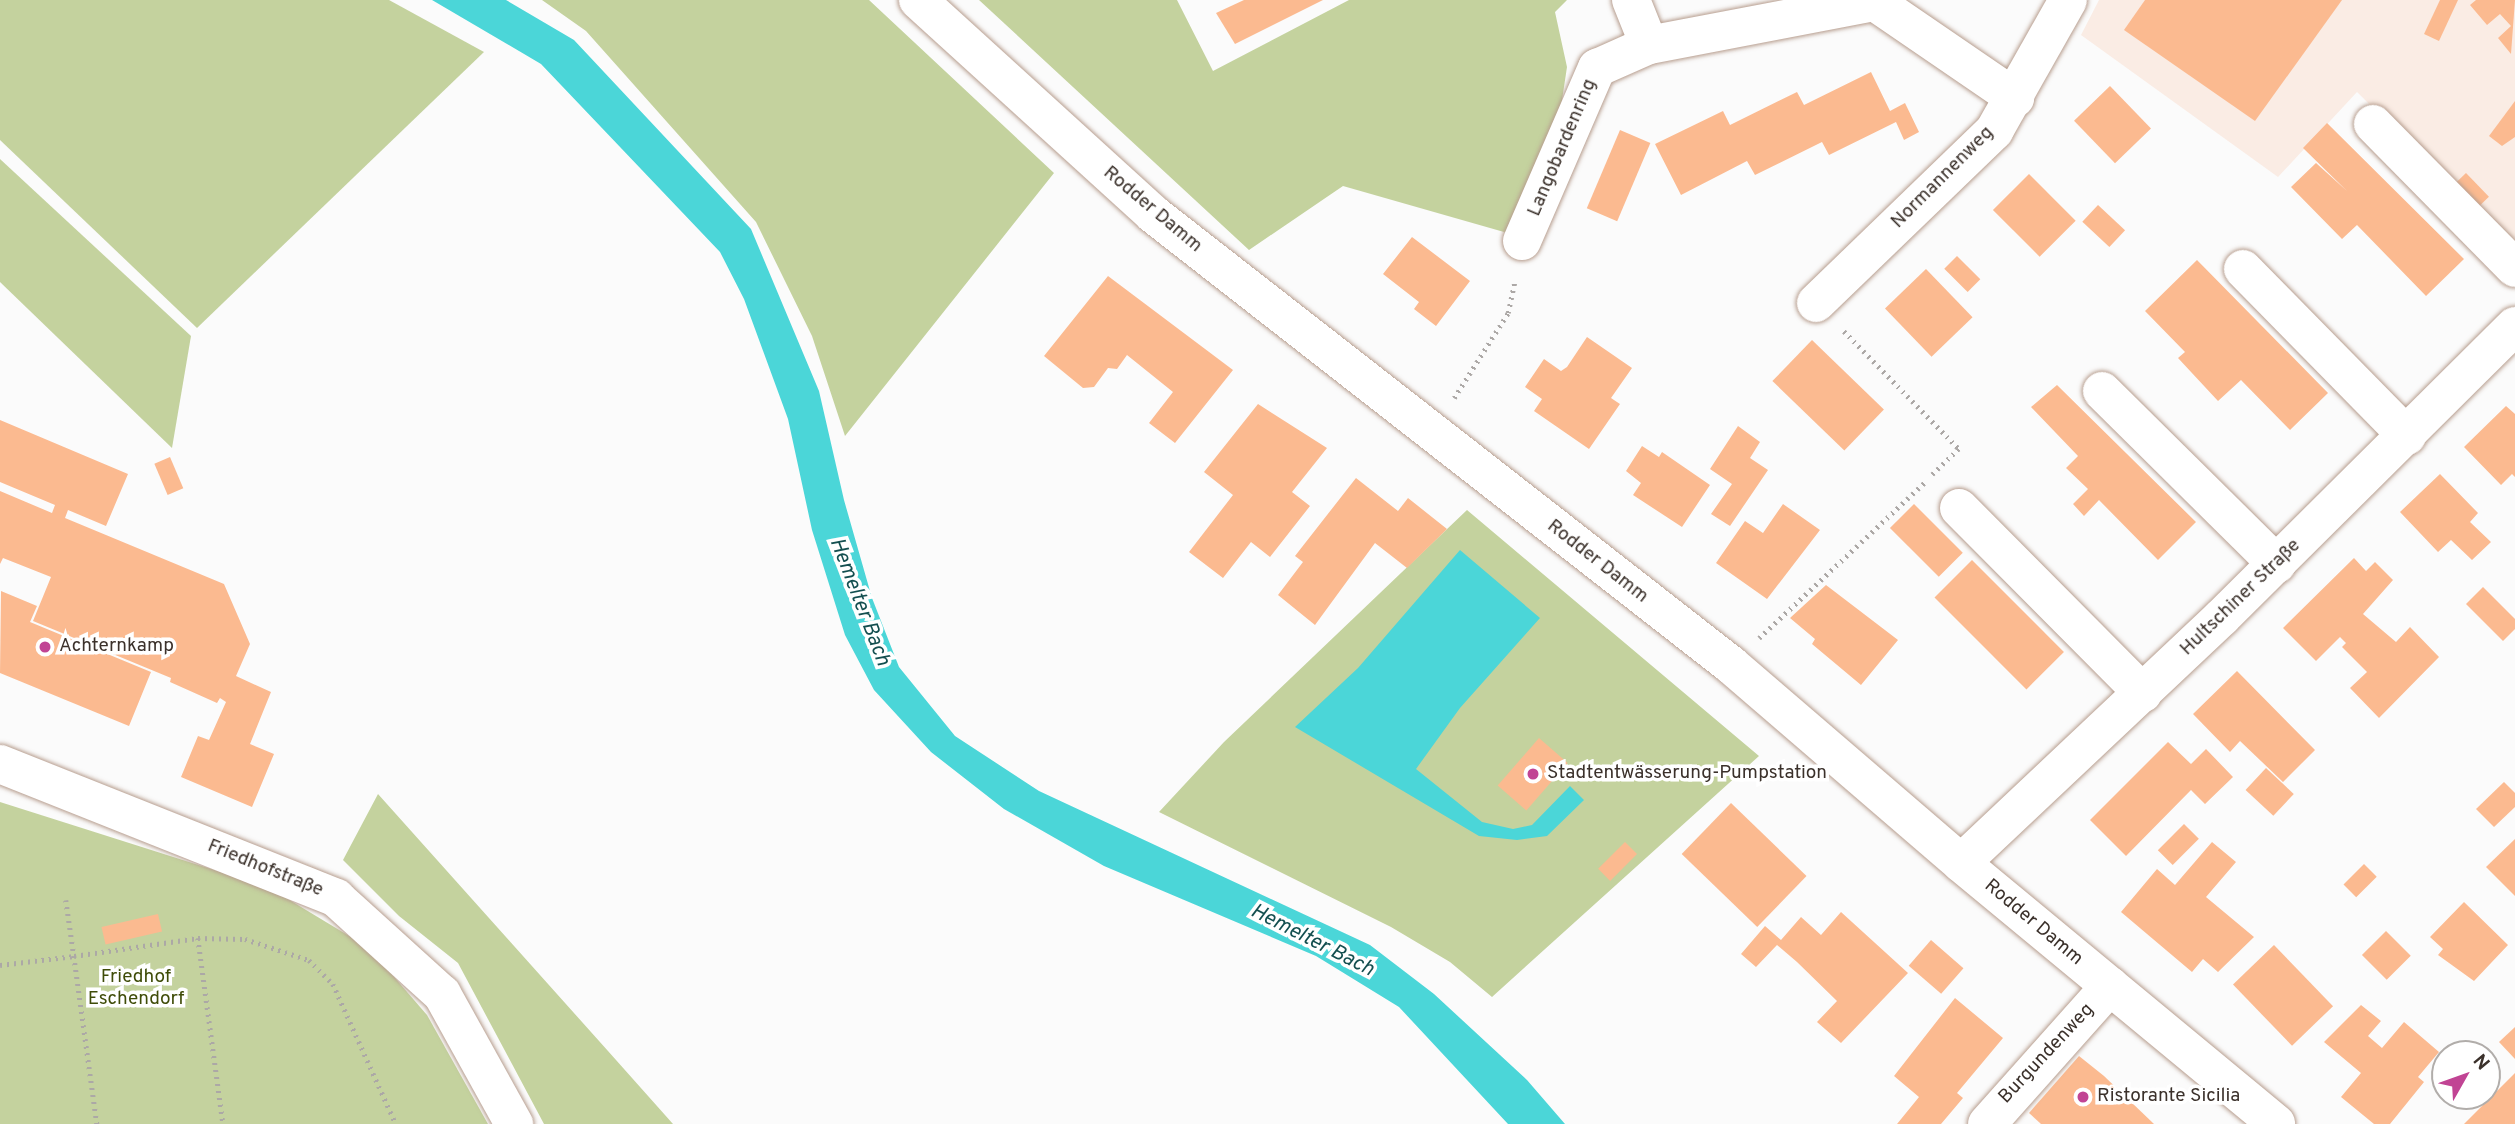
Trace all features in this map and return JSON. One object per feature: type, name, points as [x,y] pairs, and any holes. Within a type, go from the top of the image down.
[{"type":"street","name":"Rodder Damm","points":[[918,0],[1153,214],[1430,435],[1731,665],[1961,863],[2276,1124]]},
{"type":"street","points":[[1631,0],[1649,45]]},
{"type":"street","name":"Normannenweg","points":[[1816,303],[1994,131],[2068,0]]},
{"type":"street","name":"Langobardenring","points":[[1522,241],[1598,68],[1649,45],[1875,2],[2015,98]]},
{"type":"street","points":[[2373,124],[2515,268]]},
{"type":"street","points":[[2243,269],[2407,436]]},
{"type":"street","name":"Hultschiner Straße","points":[[1961,863],[2277,564],[2515,326]]},
{"type":"street","points":[[2102,391],[2277,564]]},
{"type":"street","points":[[1959,508],[2143,693]]},
{"type":"street","name":"Friedhofstraße","points":[[0,764],[336,898],[442,994],[514,1124]]},
{"type":"street","name":"Burgundenweg","points":[[1986,1124],[2110,986]]},
{"type":"path","points":[[1430,435],[1508,313],[1522,241]]},
{"type":"path","points":[[1731,665],[1959,449],[1816,303]]},
{"type":"path","points":[[65,900],[97,1124]]},
{"type":"path","points":[[198,938],[223,1124]]},
{"type":"path","points":[[0,965],[198,938],[245,939],[309,960],[333,984],[396,1124]]},
{"type":"shaded area","points":[[2099,0],[2515,0],[2515,249],[2357,92],[2278,177],[2081,35]]},
{"type":"green space","points":[[0,0],[389,0],[484,52],[197,328],[0,140]]},
{"type":"green space","points":[[542,0],[869,0],[1054,173],[845,436],[812,336],[756,222],[586,31]]},
{"type":"green space","points":[[979,0],[1177,0],[1213,71],[1349,0],[1567,0],[1555,12],[1567,67],[1556,140],[1511,234],[1343,186],[1249,250]]},
{"type":"green space","points":[[0,159],[191,336],[172,448],[0,282]]},
{"type":"green space","points":[[1467,510],[1759,756],[1492,997],[1450,962],[1391,927],[1159,812],[1224,742]]},
{"type":"green space","points":[[378,794],[673,1124],[544,1124],[458,963],[399,916],[343,860]]},
{"type":"green space","name":"Friedhof Eschendorf","points":[[0,802],[268,887],[369,948],[427,1015],[488,1124],[0,1124]]},
{"type":"water","name":"Hemelter Bach","points":[[432,0],[506,0],[574,40],[751,229],[819,391],[844,500],[872,598],[899,667],[955,736],[1039,791],[1370,945],[1434,994],[1527,1080],[1565,1124],[1508,1124],[1399,1007],[1316,956],[1104,866],[1004,809],[931,752],[874,690],[845,635],[812,530],[788,419],[744,299],[720,252],[541,64]]},
{"type":"water","points":[[1460,550],[1540,618],[1460,708],[1416,769],[1482,822],[1513,829],[1532,825],[1570,786],[1584,800],[1547,836],[1517,840],[1479,836],[1295,727],[1358,668]]},
{"type":"building","points":[[1244,0],[1323,0],[1235,44],[1216,13]]},
{"type":"building","points":[[2145,0],[2342,0],[2255,121],[2124,30]]},
{"type":"building","points":[[2440,0],[2458,0],[2439,41],[2424,34]]},
{"type":"building","points":[[2476,0],[2515,0],[2511,54],[2498,38],[2511,26],[2500,14],[2487,25],[2470,5]]},
{"type":"building","points":[[1871,72],[1890,111],[1905,103],[1919,132],[1904,140],[1896,122],[1829,155],[1822,142],[1755,175],[1747,161],[1681,195],[1655,144],[1723,111],[1730,125],[1797,92],[1804,105]]},
{"type":"building","points":[[2110,86],[2151,128],[2115,163],[2074,121]]},
{"type":"building","points":[[2515,101],[2515,137],[2502,146],[2489,136]]},
{"type":"building","points":[[2327,123],[2464,259],[2426,296],[2357,225],[2342,239],[2291,187],[2316,163],[2347,191],[2303,148]]},
{"type":"building","points":[[1620,130],[1650,143],[1617,221],[1587,208]]},
{"type":"building","points":[[2466,173],[2489,197],[2476,209],[2453,186]]},
{"type":"building","points":[[2029,174],[2076,221],[2040,257],[1993,210]]},
{"type":"building","points":[[2098,205],[2125,230],[2109,247],[2082,222]]},
{"type":"building","points":[[1412,237],[1470,281],[1436,326],[1414,309],[1419,302],[1383,274]]},
{"type":"building","points":[[1957,256],[1980,279],[1968,292],[1944,269]]},
{"type":"building","points":[[2197,260],[2328,393],[2290,430],[2241,380],[2218,401],[2178,358],[2185,352],[2145,311]]},
{"type":"building","points":[[1926,269],[1973,317],[1932,357],[1885,309]]},
{"type":"building","points":[[1108,276],[1233,370],[1175,443],[1149,423],[1173,392],[1127,355],[1117,369],[1108,368],[1094,387],[1083,388],[1044,356]]},
{"type":"building","points":[[1587,337],[1632,368],[1611,398],[1620,404],[1589,449],[1534,411],[1542,399],[1525,387],[1544,359],[1561,371],[1567,367]]},
{"type":"building","points":[[1812,340],[1884,409],[1844,450],[1772,381]]},
{"type":"building","points":[[2057,385],[2196,522],[2158,560],[2099,500],[2084,516],[2073,504],[2088,489],[2066,468],[2078,456],[2031,407]]},
{"type":"building","points":[[1258,404],[1327,448],[1292,492],[1310,506],[1270,557],[1251,542],[1223,578],[1189,552],[1233,495],[1204,472]]},
{"type":"building","points":[[2506,406],[2515,414],[2515,477],[2512,474],[2501,485],[2464,447]]},
{"type":"building","points":[[0,420],[128,474],[106,526],[68,510],[65,518],[224,584],[250,644],[236,676],[271,692],[250,744],[274,754],[252,807],[181,777],[198,736],[209,740],[226,702],[220,698],[217,703],[170,682],[171,678],[33,621],[51,577],[3,558],[0,564],[0,491],[52,513],[55,505],[0,482]]},
{"type":"building","points":[[1738,426],[1760,442],[1750,458],[1768,470],[1730,526],[1711,514],[1732,484],[1710,469]]},
{"type":"building","points":[[1642,446],[1659,457],[1662,452],[1710,485],[1682,527],[1633,495],[1641,483],[1626,471]]},
{"type":"building","points":[[170,457],[183,488],[168,495],[154,464]]},
{"type":"building","points":[[2440,474],[2478,513],[2470,522],[2491,542],[2472,560],[2451,540],[2438,552],[2400,512]]},
{"type":"building","points":[[1356,478],[1398,511],[1408,498],[1447,529],[1407,568],[1375,543],[1315,625],[1278,595],[1303,562],[1295,556]]},
{"type":"building","points":[[1783,504],[1820,530],[1767,599],[1716,563],[1745,521],[1763,533]]},
{"type":"building","points":[[1914,504],[1963,553],[1939,577],[1890,528]]},
{"type":"building","points":[[2354,558],[2366,571],[2375,562],[2393,580],[2363,614],[2396,642],[2410,627],[2439,657],[2379,718],[2350,688],[2367,672],[2342,647],[2346,643],[2340,637],[2316,661],[2283,628]]},
{"type":"building","points":[[1972,560],[2064,652],[2026,689],[1935,597]]},
{"type":"building","points":[[1826,585],[1898,640],[1861,685],[1812,644],[1815,639],[1790,618]]},
{"type":"building","points":[[2483,587],[2515,619],[2515,629],[2503,641],[2466,604]]},
{"type":"building","name":"Achternkamp","points":[[1,591],[37,606],[30,622],[151,672],[129,726],[0,673]]},
{"type":"building","points":[[2237,671],[2315,750],[2283,782],[2240,741],[2230,752],[2193,714]]},
{"type":"building","name":"Stadtentwässerung-Pumpstation","points":[[1539,738],[1568,763],[1526,810],[1498,786]]},
{"type":"building","points":[[2168,742],[2191,764],[2206,749],[2233,777],[2205,804],[2191,790],[2126,856],[2090,820]]},
{"type":"building","points":[[2266,768],[2294,794],[2273,816],[2246,790]]},
{"type":"building","points":[[2504,782],[2515,793],[2515,807],[2494,827],[2476,809]]},
{"type":"building","points":[[1731,803],[1807,876],[1757,927],[1682,854]]},
{"type":"building","points":[[2184,824],[2199,839],[2173,865],[2158,850]]},
{"type":"building","points":[[2515,839],[2515,896],[2486,867]]},
{"type":"building","points":[[1625,842],[1637,854],[1610,881],[1598,869]]},
{"type":"building","points":[[2212,842],[2236,862],[2206,897],[2254,937],[2218,972],[2203,959],[2192,972],[2121,912],[2157,869],[2175,885]]},
{"type":"building","points":[[2364,864],[2377,877],[2356,897],[2343,885]]},
{"type":"building","points":[[2464,902],[2508,945],[2474,981],[2438,955],[2443,949],[2430,937]]},
{"type":"building","points":[[1841,912],[1908,973],[1841,1043],[1817,1022],[1837,1001],[1797,962],[1777,945],[1756,967],[1741,954],[1765,926],[1781,940],[1801,917],[1821,935]]},
{"type":"building","points":[[158,914],[162,932],[106,945],[101,927]]},
{"type":"building","points":[[2386,931],[2411,956],[2387,980],[2362,955]]},
{"type":"building","points":[[1931,940],[1963,968],[1941,994],[1909,966]]},
{"type":"building","points":[[2274,945],[2333,1006],[2292,1046],[2233,985]]},
{"type":"building","points":[[1955,998],[2003,1038],[1957,1093],[1963,1098],[1941,1124],[1897,1124],[1919,1097],[1894,1076]]},
{"type":"building","points":[[2361,1005],[2381,1021],[2368,1036],[2382,1048],[2404,1022],[2431,1045],[2431,1062],[2418,1077],[2424,1082],[2390,1124],[2374,1124],[2341,1097],[2361,1073],[2324,1042]]},
{"type":"building","points":[[2515,1027],[2515,1059],[2501,1044],[2501,1040]]},
{"type":"building","name":"Ristorante Sicilia","points":[[2079,1056],[2154,1124],[2041,1124],[2029,1113]]},
{"type":"building","points":[[2515,1073],[2515,1124],[2464,1124],[2478,1110],[2501,1110],[2501,1087]]},
{"type":"place","name":"Achternkamp","points":[[45,647]]},
{"type":"place","name":"Stadtentwässerung-Pumpstation","points":[[1533,774]]},
{"type":"place","name":"Ristorante Sicilia","points":[[2083,1097]]}]
